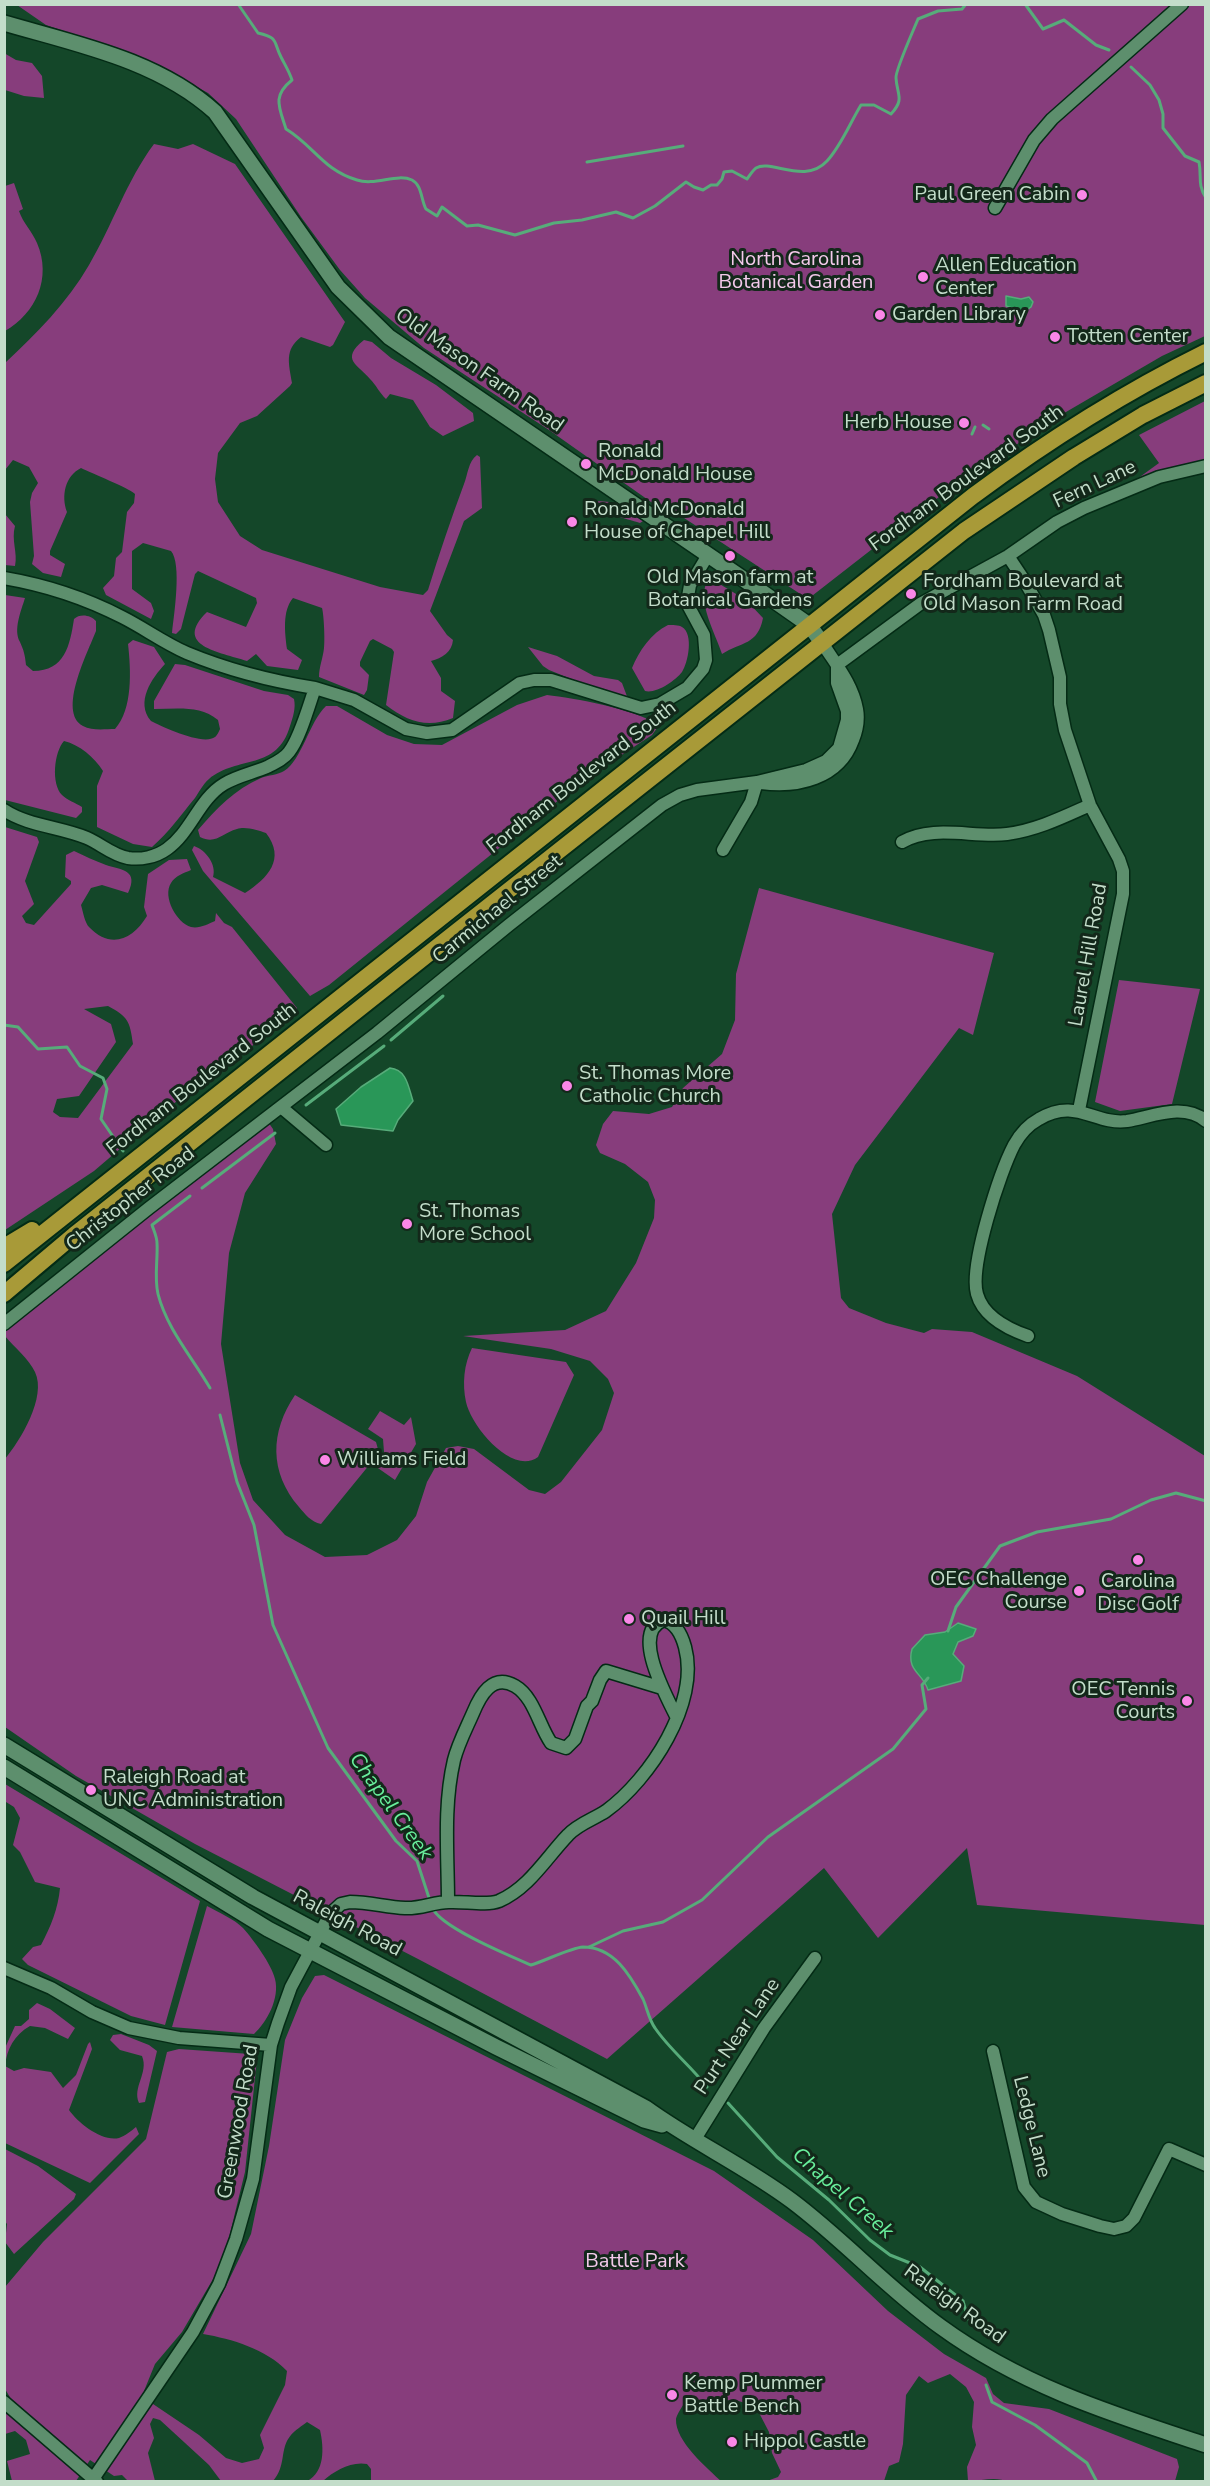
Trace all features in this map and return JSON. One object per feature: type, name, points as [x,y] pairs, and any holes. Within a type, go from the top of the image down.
[{"type":"highway","name":"Fordham Boulevard South","points":[[4,1264],[973,496],[1037,450],[1116,399],[1206,352]]},
{"type":"highway","name":"Fordham Boulevard South","points":[[4,1294],[74,1235],[437,947],[974,525],[1074,457],[1143,415],[1206,383]]},
{"type":"highway","points":[[4,1247],[92,1193]]},
{"type":"main road","name":"Old Mason Farm Road","points":[[4,23],[143,67],[183,87],[204,102],[227,129],[338,287],[389,338],[809,625],[823,644]]},
{"type":"main road","name":"Raleigh Road","points":[[4,1745],[253,1898],[646,2108],[676,2130]]},
{"type":"main road","name":"Raleigh Road","points":[[4,1767],[258,1923],[496,2047],[633,2114],[694,2139],[756,2175],[794,2202],[908,2302],[943,2328],[1015,2372],[1086,2406],[1206,2445]]},
{"type":"street","points":[[995,208],[1034,140],[1052,119],[1182,4]]},
{"type":"street","name":"Fern Lane","points":[[1008,556],[1057,522],[1102,500],[1159,477],[1206,466]]},
{"type":"street","points":[[4,578],[33,583],[82,598],[214,664],[270,680],[315,688],[354,700],[406,729],[428,733],[452,730],[513,688],[534,680],[550,680],[640,708],[660,704],[687,688],[703,669],[706,660],[704,635],[689,607],[688,597],[690,585],[708,555]]},
{"type":"street","points":[[837,665],[920,604],[1008,556]]},
{"type":"street","name":"Laurel Hill Road","points":[[1008,556],[1044,615],[1060,677],[1060,704],[1065,730],[1090,805],[1119,859],[1124,883],[1079,1110]]},
{"type":"street","name":"Old Mason Farm Road","points":[[823,644],[837,665]]},
{"type":"street","name":"Carmichael Street","points":[[281,1107],[662,805],[680,795],[697,790],[757,782],[816,766],[826,761],[839,748],[847,720],[847,711],[837,683],[837,665]]},
{"type":"street","points":[[4,810],[88,838],[125,858],[136,859],[152,856],[166,849],[183,833],[206,801],[223,784],[266,767],[290,751],[315,688]]},
{"type":"street","points":[[723,850],[751,802],[757,782]]},
{"type":"street","points":[[902,842],[921,834],[984,835],[1020,832],[1090,805]]},
{"type":"street","points":[[281,1107],[326,1145]]},
{"type":"street","name":"Christopher Road","points":[[4,1324],[149,1208],[281,1107]]},
{"type":"street","points":[[1028,1336],[993,1319],[977,1296],[975,1282],[983,1238],[998,1185],[1014,1144],[1027,1127],[1054,1111],[1079,1110],[1109,1120],[1124,1121],[1188,1111],[1206,1120]]},
{"type":"street","points":[[662,1688],[606,1671],[592,1701],[586,1706],[575,1739],[566,1748],[551,1743],[531,1705],[518,1688],[498,1682],[487,1687],[478,1700],[454,1760],[446,1825],[448,1902],[497,1902],[520,1889],[570,1833],[607,1810],[637,1783],[663,1745],[677,1718],[688,1682],[689,1661],[684,1642],[676,1628],[664,1620],[655,1625],[650,1642],[654,1670],[677,1718]]},
{"type":"street","name":"Greenwood Road","points":[[94,2480],[144,2400],[193,2332],[219,2284],[254,2180],[271,2044],[291,1987],[330,1914],[346,1902],[406,1909],[448,1902]]},
{"type":"street","name":"Purt Near Lane","points":[[694,2139],[764,2028],[815,1958]]},
{"type":"street","points":[[4,1968],[51,1988],[92,2012],[129,2028],[179,2038],[271,2044]]},
{"type":"street","name":"Ledge Lane","points":[[993,2051],[1024,2187],[1036,2202],[1062,2214],[1114,2229],[1126,2226],[1134,2218],[1169,2149],[1206,2165]]},
{"type":"street","points":[[4,2402],[94,2480]]},
{"type":"green space","name":"North Carolina Botanical Garden","points":[[17,5],[1205,5],[1205,336],[1162,356],[1042,426],[961,485],[957,483],[808,599],[681,516],[673,516],[661,509],[549,430],[424,348],[365,298],[340,270],[301,217],[236,119],[208,93],[143,58],[46,25]]},
{"type":"green space","points":[[4,53],[16,60],[32,63],[42,76],[44,98],[24,96],[5,90]]},
{"type":"green space","points":[[154,144],[178,149],[193,144],[235,164],[345,322],[330,347],[301,337],[296,342],[289,358],[292,383],[290,386],[257,416],[240,423],[218,453],[215,479],[218,502],[240,536],[262,550],[380,587],[423,595],[428,590],[470,465],[477,455],[480,457],[482,508],[464,521],[430,611],[453,640],[446,654],[431,661],[441,678],[441,691],[455,701],[453,718],[435,723],[418,722],[386,705],[394,652],[373,639],[360,662],[360,666],[369,675],[364,695],[319,677],[324,645],[322,608],[293,598],[287,609],[285,622],[287,649],[302,660],[298,670],[267,666],[256,654],[247,661],[213,651],[197,640],[195,633],[198,623],[207,612],[246,627],[257,603],[256,598],[198,571],[195,574],[181,629],[176,634],[172,633],[177,578],[171,551],[143,543],[132,551],[132,589],[151,603],[154,611],[151,619],[106,595],[103,588],[114,576],[116,558],[122,552],[127,512],[134,503],[135,494],[81,468],[68,481],[64,500],[67,512],[50,551],[50,555],[65,564],[61,577],[43,573],[32,564],[34,556],[30,502],[38,483],[29,467],[13,460],[5,470],[5,363],[50,317],[80,279],[144,158]]},
{"type":"green space","points":[[14,183],[23,209],[19,211],[37,243],[43,269],[42,281],[33,304],[25,315],[5,331],[5,186]]},
{"type":"green space","points":[[364,340],[372,342],[391,358],[436,385],[473,413],[474,421],[443,436],[430,427],[413,400],[390,394],[386,399],[352,357]]},
{"type":"green space","points":[[1205,401],[1205,465],[1126,487],[1159,463],[1139,435]]},
{"type":"green space","points":[[597,501],[610,502],[643,521],[640,523],[616,515],[605,510]]},
{"type":"green space","points":[[5,514],[15,526],[15,566],[5,565]]},
{"type":"green space","points":[[713,580],[746,600],[763,618],[761,627],[753,638],[722,654],[708,618],[704,599],[707,581]]},
{"type":"green space","points":[[5,595],[25,598],[17,632],[26,665],[33,671],[52,667],[64,655],[74,619],[85,616],[96,621],[96,631],[74,695],[73,708],[76,719],[83,726],[94,729],[115,729],[121,721],[129,689],[128,644],[133,640],[154,647],[165,664],[155,676],[145,698],[146,714],[151,721],[173,731],[202,739],[209,739],[217,735],[220,729],[218,720],[204,712],[188,709],[154,709],[154,701],[175,664],[185,665],[264,691],[288,695],[294,699],[293,716],[284,740],[276,750],[266,756],[232,767],[209,779],[175,823],[152,847],[133,844],[97,827],[97,786],[103,771],[86,752],[64,741],[56,760],[56,783],[62,795],[82,807],[82,812],[76,818],[5,800]]},
{"type":"green space","points":[[668,625],[681,626],[686,631],[689,649],[686,662],[682,672],[670,683],[654,691],[645,691],[632,668],[646,643]]},
{"type":"green space","points":[[528,647],[557,656],[594,676],[618,680],[622,683],[628,699],[619,698],[549,670]]},
{"type":"green space","points":[[547,695],[619,709],[656,724],[657,728],[652,735],[585,779],[329,985],[310,996],[203,871],[192,850],[194,846],[206,854],[212,863],[213,877],[245,893],[261,881],[272,867],[274,859],[272,842],[266,833],[240,828],[210,840],[200,837],[198,830],[219,807],[242,788],[261,778],[282,772],[290,766],[326,706],[337,706],[387,735],[414,744],[442,745],[517,705]]},
{"type":"green space","points":[[5,827],[37,837],[39,842],[25,881],[34,904],[22,916],[26,923],[34,925],[71,884],[71,881],[65,877],[66,855],[74,851],[123,870],[130,875],[131,885],[128,893],[102,885],[91,888],[81,905],[89,927],[97,934],[113,940],[128,936],[147,916],[144,907],[148,874],[169,860],[187,859],[191,870],[175,878],[169,889],[168,895],[176,915],[186,925],[197,927],[215,921],[216,913],[224,923],[232,927],[297,1008],[294,1015],[169,1107],[94,1171],[5,1230]],"holes":[[[108,1006],[127,1020],[133,1044],[78,1118],[60,1117],[53,1112],[57,1099],[79,1096],[116,1042],[111,1024],[84,1009]]]},
{"type":"green space","points":[[759,888],[994,953],[973,1035],[959,1028],[855,1165],[832,1214],[841,1298],[849,1308],[886,1323],[924,1333],[932,1329],[972,1332],[1077,1376],[1205,1456],[1205,1925],[977,1905],[967,1848],[878,1938],[824,1868],[607,2059],[195,1844],[76,1776],[5,1727],[5,1459],[30,1418],[35,1406],[38,1382],[29,1362],[5,1336],[5,1324],[266,1119],[273,1129],[276,1144],[245,1193],[229,1253],[221,1344],[240,1463],[253,1500],[285,1535],[325,1557],[367,1555],[397,1540],[416,1516],[427,1482],[446,1448],[458,1446],[474,1449],[529,1490],[545,1494],[561,1482],[602,1430],[614,1393],[608,1379],[590,1361],[551,1349],[463,1336],[565,1330],[606,1311],[636,1263],[654,1218],[655,1200],[648,1182],[625,1164],[600,1153],[596,1145],[603,1124],[613,1111],[649,1114],[672,1107],[683,1088],[722,1054],[735,1020],[736,974]]},
{"type":"green space","points":[[1119,980],[1200,989],[1172,1104],[1120,1111],[1095,1102]]},
{"type":"green space","points":[[472,1348],[566,1362],[574,1375],[538,1457],[528,1461],[516,1460],[505,1454],[484,1435],[469,1412],[464,1388],[464,1374]]},
{"type":"green space","name":"Williams Field","points":[[295,1395],[376,1442],[379,1453],[321,1524],[311,1520],[289,1494],[278,1466],[277,1437],[287,1409]]},
{"type":"green space","points":[[380,1411],[404,1425],[411,1417],[416,1444],[395,1480],[375,1466],[384,1452],[383,1439],[368,1429]]},
{"type":"green space","points":[[5,1784],[200,1901],[165,2025],[131,2016],[28,1965],[22,1959],[33,1947],[41,1945],[54,1917],[60,1888],[35,1882],[20,1852],[13,1845],[20,1818],[14,1807],[5,1803]]},
{"type":"green space","points":[[207,1906],[243,1928],[262,1952],[273,1973],[276,1986],[274,2002],[268,2016],[254,2034],[172,2027]]},
{"type":"green space","name":"Battle Park","points":[[324,1975],[714,2171],[813,2240],[888,2311],[944,2354],[986,2378],[993,2394],[1004,2403],[1049,2409],[1177,2459],[1179,2467],[1175,2481],[1009,2482],[994,2479],[968,2481],[967,2467],[976,2445],[972,2427],[974,2402],[966,2387],[950,2374],[928,2383],[919,2376],[906,2395],[903,2444],[899,2462],[889,2466],[884,2481],[767,2481],[778,2477],[781,2472],[772,2453],[769,2432],[756,2407],[736,2400],[685,2402],[676,2419],[677,2427],[686,2445],[722,2482],[371,2481],[371,2469],[367,2464],[361,2463],[343,2468],[323,2481],[307,2481],[313,2477],[320,2466],[322,2444],[320,2430],[307,2422],[294,2431],[287,2440],[280,2469],[273,2481],[221,2481],[209,2465],[160,2420],[153,2418],[150,2424],[154,2438],[148,2453],[155,2481],[128,2481],[122,2475],[114,2476],[90,2460],[76,2481],[12,2481],[7,2461],[30,2454],[26,2440],[15,2431],[5,2434],[5,2416],[14,2404],[5,2389],[5,2287],[43,2242],[146,2139],[167,2052],[179,2049],[250,2054],[257,2059],[245,2172],[223,2262],[182,2332],[155,2364],[144,2391],[153,2404],[199,2435],[226,2458],[242,2463],[259,2459],[264,2448],[260,2435],[285,2385],[287,2371],[279,2363],[248,2346],[203,2334],[251,2234],[269,2146],[285,2040],[302,1998],[315,1976]]},
{"type":"green space","points":[[37,2003],[50,2009],[75,2028],[68,2039],[45,2028],[30,2026],[12,2043],[5,2066],[5,2048],[15,2026],[21,2026],[29,2019],[29,2010]]},
{"type":"green space","points":[[121,2034],[149,2045],[157,2051],[145,2102],[139,2103],[137,2097],[144,2068],[142,2056],[120,2050],[110,2040],[113,2035]]},
{"type":"green space","points":[[90,2042],[92,2049],[69,2110],[84,2126],[105,2137],[119,2138],[136,2127],[139,2134],[90,2183],[5,2143],[5,2066],[14,2071],[24,2068],[51,2072],[63,2088],[76,2075]]},
{"type":"green space","points":[[5,2149],[38,2166],[76,2194],[74,2199],[14,2254],[5,2242],[7,2224],[4,2220]]},
{"type":"shaded area","points":[[1006,296],[1021,299],[1029,297],[1033,302],[1031,307],[1024,312],[1006,306]]},
{"type":"shaded area","points":[[390,1068],[396,1069],[403,1075],[413,1101],[398,1120],[393,1131],[341,1125],[336,1109],[361,1087]]},
{"type":"shaded area","points":[[958,1623],[976,1629],[973,1636],[958,1642],[953,1654],[964,1666],[961,1681],[928,1690],[911,1662],[912,1649],[925,1635],[945,1632]]},
{"type":"waterway","points":[[238,4],[258,33],[274,41],[291,77],[292,80],[279,97],[286,129],[327,164],[345,176],[357,180],[371,182],[400,178],[412,180],[420,189],[426,209],[437,216],[442,207],[467,226],[478,225],[515,235],[554,223],[582,220],[616,212],[633,218],[655,206],[686,182],[703,190],[711,185],[717,185],[724,172],[732,171],[747,179],[755,169],[762,166],[799,171],[818,168],[837,148],[861,105],[874,105],[891,114],[895,109],[899,100],[896,74],[918,19],[938,11],[962,9],[966,4]]},
{"type":"waterway","points":[[1025,4],[1043,29],[1064,20],[1096,45],[1109,50]]},
{"type":"waterway","points":[[1131,67],[1150,85],[1159,100],[1163,114],[1163,128],[1185,156],[1199,162],[1201,184],[1206,198]]},
{"type":"waterway","points":[[587,162],[683,146]]},
{"type":"waterway","points":[[983,425],[989,429]]},
{"type":"waterway","points":[[972,434],[975,427]]},
{"type":"waterway","points":[[391,1040],[443,996]]},
{"type":"waterway","name":"Chapel Creek","points":[[4,1025],[18,1027],[38,1049],[67,1047],[80,1066],[103,1078],[107,1089],[101,1119],[123,1151]]},
{"type":"waterway","points":[[306,1105],[384,1046]]},
{"type":"waterway","points":[[202,1188],[275,1133]]},
{"type":"waterway","name":"Chapel Creek","points":[[190,1196],[152,1225],[157,1241],[157,1288],[167,1319],[210,1388]]},
{"type":"waterway","name":"Chapel Creek","points":[[220,1415],[237,1482],[254,1525],[273,1625],[328,1748],[396,1841],[417,1861],[430,1901]]},
{"type":"waterway","points":[[948,1631],[956,1607],[1000,1546],[1037,1532],[1111,1519],[1151,1500],[1176,1493],[1206,1501]]},
{"type":"waterway","points":[[589,1947],[623,1931],[663,1922],[702,1900],[768,1837],[893,1749],[926,1709],[922,1685],[928,1678]]},
{"type":"waterway","name":"Chapel Creek","points":[[432,1907],[437,1915],[461,1932],[531,1965],[583,1947],[594,1948],[612,1957],[626,1972],[643,1999],[655,2028],[707,2087]]},
{"type":"waterway","name":"Chapel Creek","points":[[728,2103],[777,2157],[829,2200],[870,2240],[890,2255],[920,2267],[963,2301],[968,2319]]},
{"type":"waterway","name":"Chapel Creek","points":[[986,2385],[992,2402],[1035,2425],[1087,2463],[1097,2482]]},
{"type":"place","name":"Paul Green Cabin","points":[[1082,195]]},
{"type":"place","name":"Allen Education Center","points":[[923,277]]},
{"type":"place","name":"Garden Library","points":[[880,315]]},
{"type":"place","name":"Totten Center","points":[[1055,337]]},
{"type":"place","name":"Herb House","points":[[964,423]]},
{"type":"place","name":"Ronald McDonald House","points":[[586,464]]},
{"type":"place","name":"Ronald McDonald House of Chapel Hill","points":[[572,522]]},
{"type":"place","name":"Old Mason farm at Botanical Gardens","points":[[730,556]]},
{"type":"place","name":"Fordham Boulevard at Old Mason Farm Road","points":[[911,594]]},
{"type":"place","name":"St. Thomas More Catholic Church","points":[[567,1086]]},
{"type":"place","name":"St. Thomas More School","points":[[407,1224]]},
{"type":"place","name":"Williams Field","points":[[325,1460]]},
{"type":"place","name":"Carolina Disc Golf","points":[[1138,1560]]},
{"type":"place","name":"OEC Challenge Course","points":[[1079,1591]]},
{"type":"place","name":"Quail Hill","points":[[629,1619]]},
{"type":"place","name":"OEC Tennis Courts","points":[[1187,1701]]},
{"type":"place","name":"Raleigh Road at UNC Administration","points":[[91,1790]]},
{"type":"place","name":"Kemp Plummer Battle Bench","points":[[672,2395]]},
{"type":"place","name":"Hippol Castle","points":[[732,2442]]}]
